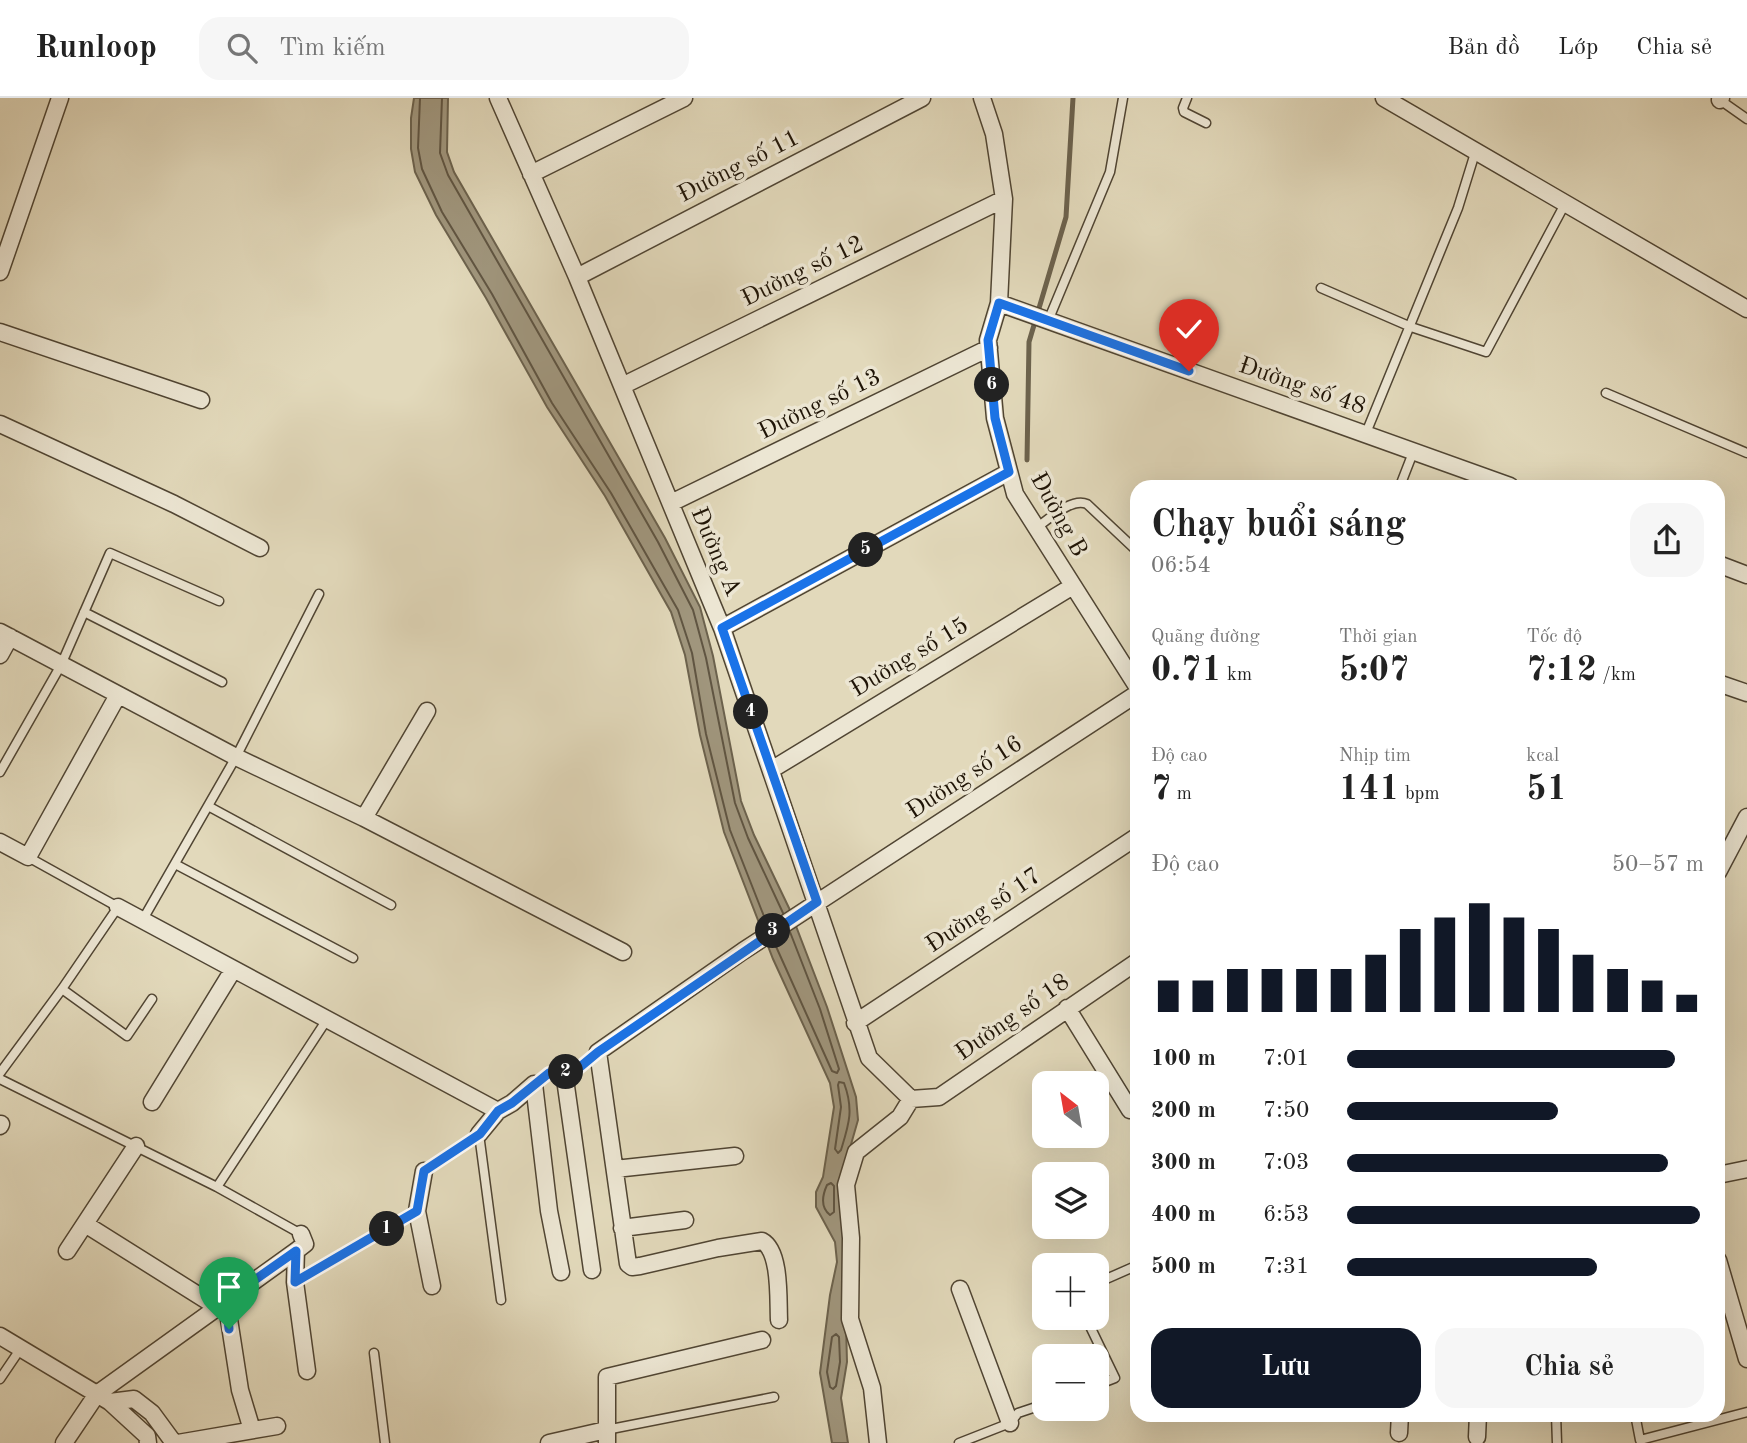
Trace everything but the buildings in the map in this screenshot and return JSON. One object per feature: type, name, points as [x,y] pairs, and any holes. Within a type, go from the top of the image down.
[{"type":"street","points":[[0,272],[60,98]]},
{"type":"street","name":"Đường A","points":[[498,98],[577,277],[722,628],[869,1058],[911,1099]]},
{"type":"street","points":[[531,174],[684,98]]},
{"type":"street","name":"Đường số 11","points":[[577,277],[922,98]]},
{"type":"street","name":"Đường B","points":[[982,98],[994,134],[1004,198],[999,303],[988,340],[995,418],[1015,494],[1130,677]]},
{"type":"street","points":[[1384,98],[1747,309]]},
{"type":"street","name":"Đường số 12","points":[[622,386],[1004,198]]},
{"type":"street","name":"Đường số 48","points":[[999,303],[1494,480]]},
{"type":"street","points":[[0,332],[201,400]]},
{"type":"street","name":"Đường số 13","points":[[671,503],[989,348]]},
{"type":"street","points":[[0,424],[174,504],[260,548]]},
{"type":"street","points":[[722,628],[1009,472]]},
{"type":"street","points":[[1725,567],[1747,575]]},
{"type":"street","name":"Đường số 15","points":[[771,770],[1073,586]]},
{"type":"street","points":[[0,655],[5,635],[236,757],[365,818],[623,952]]},
{"type":"street","points":[[1725,685],[1747,693]]},
{"type":"street","points":[[0,842],[28,857],[118,695]]},
{"type":"street","name":"Đường số 16","points":[[598,1052],[743,951],[1130,695]]},
{"type":"street","points":[[365,818],[427,711]]},
{"type":"street","points":[[1725,859],[1747,817]]},
{"type":"street","name":"Đường số 17","points":[[855,1023],[1130,841]]},
{"type":"street","points":[[118,907],[498,1111]]},
{"type":"street","name":"Đường số 18","points":[[911,1099],[939,1097],[1130,966]]},
{"type":"street","points":[[152,1102],[233,970]]},
{"type":"street","points":[[1067,1008],[1130,1110]]},
{"type":"street","points":[[598,1052],[628,1264],[632,1267],[762,1241],[768,1244],[775,1257],[779,1320]]},
{"type":"street","points":[[564,1072],[592,1270]]},
{"type":"street","points":[[480,1134],[498,1111],[534,1084]]},
{"type":"street","points":[[534,1084],[549,1211],[561,1272]]},
{"type":"street","points":[[878,1443],[872,1388],[850,1319],[851,1238],[846,1185],[856,1152],[900,1116],[911,1099]]},
{"type":"street","points":[[67,1251],[136,1146]]},
{"type":"street","points":[[615,1169],[735,1156]]},
{"type":"street","points":[[1725,1174],[1747,1169]]},
{"type":"street","points":[[424,1171],[417,1211],[432,1286]]},
{"type":"street","points":[[622,1228],[685,1220]]},
{"type":"street","points":[[85,1224],[222,1304],[240,1390],[252,1430]]},
{"type":"street","points":[[64,1443],[104,1398],[222,1304],[305,1244],[301,1234]]},
{"type":"street","points":[[296,1251],[295,1282],[307,1371]]},
{"type":"street","points":[[960,1289],[1010,1423]]},
{"type":"street","points":[[1725,1290],[1747,1359]]},
{"type":"street","points":[[0,1336],[104,1398],[148,1436],[148,1443]]},
{"type":"street","points":[[549,1443],[606,1437],[607,1377],[762,1340]]},
{"type":"street","points":[[104,1398],[134,1399],[152,1413],[176,1443],[276,1426]]},
{"type":"street","points":[[1399,1433],[1400,1422]]},
{"type":"street","points":[[1477,1437],[1478,1422]]},
{"type":"lane","points":[[1045,320],[1110,172],[1123,98]]},
{"type":"lane","points":[[1187,98],[1184,112],[1206,123]]},
{"type":"lane","points":[[1720,99],[1747,119]]},
{"type":"lane","points":[[1366,433],[1458,208],[1475,153]]},
{"type":"lane","points":[[1321,288],[1411,327],[1486,352],[1566,202]]},
{"type":"lane","points":[[1606,393],[1747,453]]},
{"type":"lane","points":[[1402,480],[1414,450]]},
{"type":"lane","points":[[1036,527],[1081,501],[1130,544]]},
{"type":"lane","points":[[0,772],[61,665],[110,553],[219,601]]},
{"type":"lane","points":[[142,921],[236,757],[319,594]]},
{"type":"lane","points":[[84,612],[222,682]]},
{"type":"lane","points":[[208,806],[391,905]]},
{"type":"lane","points":[[0,1073],[118,907],[28,857]]},
{"type":"lane","points":[[175,864],[353,958]]},
{"type":"lane","points":[[62,989],[127,1036],[152,999]]},
{"type":"lane","points":[[217,1188],[326,1021]]},
{"type":"lane","points":[[534,1084],[549,1073],[574,1072],[598,1052]]},
{"type":"lane","points":[[0,1079],[136,1146],[301,1234]]},
{"type":"lane","points":[[424,1171],[480,1134],[501,1300]]},
{"type":"lane","points":[[295,1282],[417,1211]]},
{"type":"lane","points":[[1109,1278],[1130,1269]]},
{"type":"lane","points":[[0,1379],[21,1348]]},
{"type":"lane","points":[[374,1353],[385,1443]]},
{"type":"lane","points":[[1109,1366],[1115,1378],[1109,1380]]},
{"type":"lane","points":[[606,1437],[774,1397]]},
{"type":"lane","points":[[959,1443],[1010,1423],[1018,1413],[1032,1408]]},
{"type":"lane","points":[[1725,1418],[1747,1412]]},
{"type":"lane","points":[[1557,1422],[1558,1443]]},
{"type":"lane","points":[[1635,1422],[1636,1442],[1710,1422]]},
{"type":"water","points":[[414,98],[448,98],[447,152],[454,172],[665,538],[700,607],[713,656],[741,801],[789,908],[827,1007],[856,1097],[858,1120],[842,1176],[847,1362],[841,1398],[848,1443],[832,1443],[820,1373],[837,1262],[835,1242],[816,1207],[816,1192],[823,1177],[834,1107],[830,1083],[773,959],[724,832],[700,735],[685,655],[671,612],[605,496],[547,407],[436,215],[415,172],[411,149]]},
{"type":"waterway","points":[[1027,460],[1029,342],[1066,217],[1073,98]]},
{"type":"route","points":[[229,1329],[226,1300],[296,1251],[295,1282],[417,1211],[424,1171],[480,1134],[498,1111],[512,1103],[525,1090],[549,1073],[574,1072],[598,1052],[817,902],[722,628],[1009,472],[995,418],[988,340],[999,303],[1189,371]]}]
